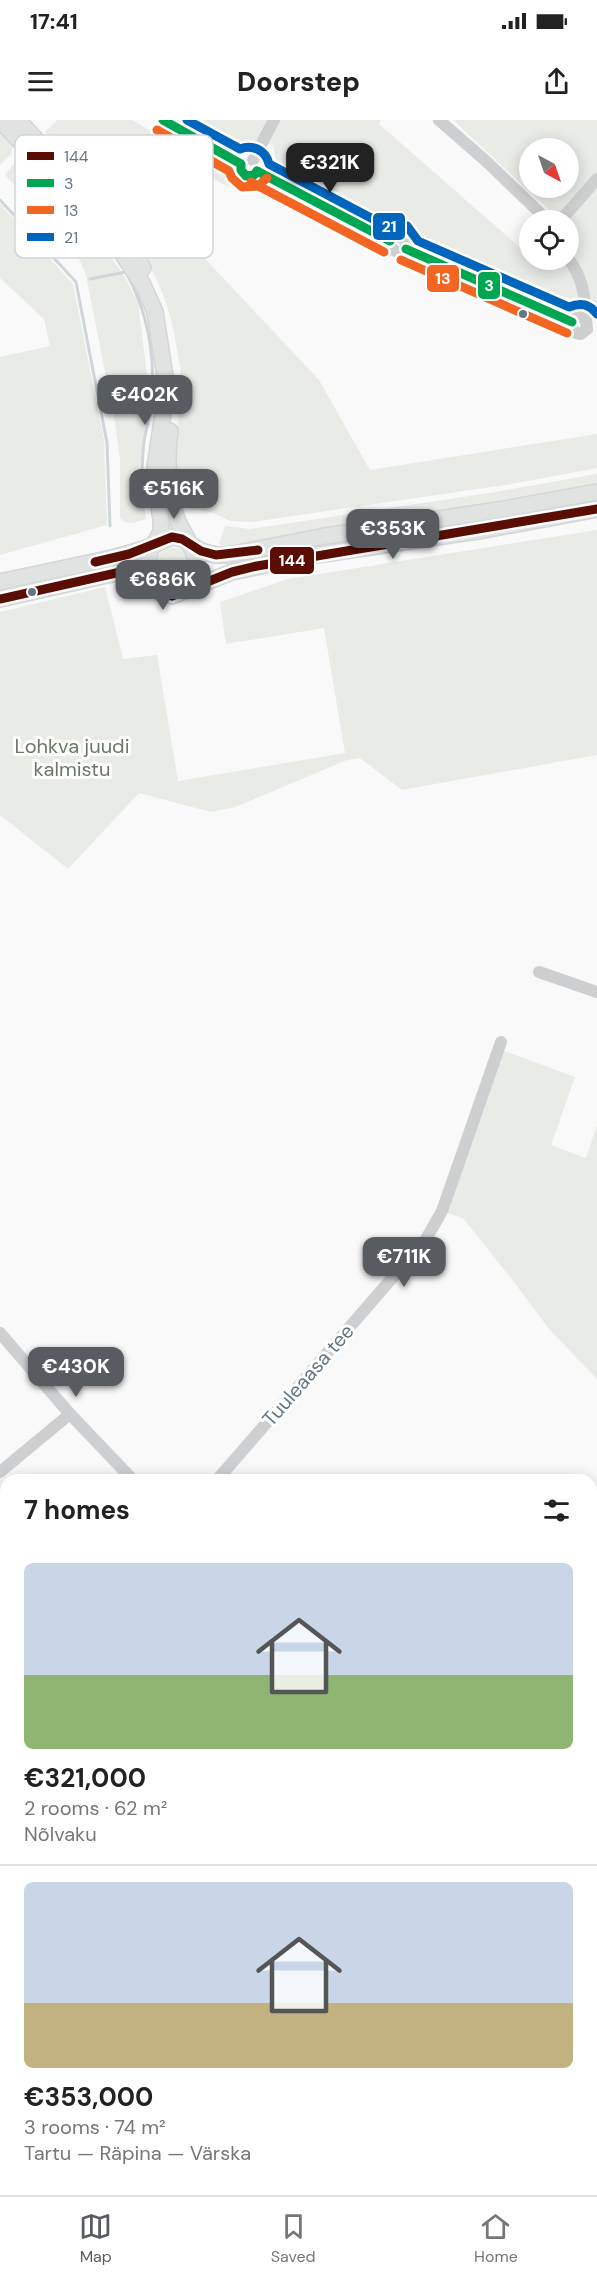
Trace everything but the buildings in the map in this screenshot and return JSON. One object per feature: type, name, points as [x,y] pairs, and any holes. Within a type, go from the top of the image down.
[{"type":"main road","points":[[0,120],[21,130]]},
{"type":"main road","points":[[124,258],[142,283],[155,312],[165,376],[164,406],[156,467],[160,532],[157,542],[150,551],[147,571],[153,586]]},
{"type":"main road","points":[[138,258],[164,316],[172,357],[173,380],[169,440],[171,492],[176,516],[198,568],[192,583],[184,592]]},
{"type":"main road","points":[[0,582],[112,558],[172,537],[182,539],[201,551],[228,555],[597,492]]},
{"type":"main road","points":[[0,599],[125,571],[137,572],[159,592],[168,596],[184,592],[232,572],[292,559],[484,530],[597,510]]},
{"type":"street","points":[[163,120],[192,135]]},
{"type":"street","points":[[250,165],[274,120]]},
{"type":"street","points":[[440,120],[537,210]]},
{"type":"street","points":[[213,146],[390,241],[390,247],[395,253],[406,249],[572,322],[576,317],[589,326]]},
{"type":"street","points":[[570,210],[597,179]]},
{"type":"street","points":[[574,270],[582,286],[589,326]]},
{"type":"street","points":[[539,972],[597,992]]},
{"type":"street","name":"Tuuleaasa tee","points":[[222,1474],[426,1239],[442,1211],[501,1042]]},
{"type":"street","points":[[0,1333],[70,1414],[127,1474]]},
{"type":"street","points":[[0,1472],[70,1414]]},
{"type":"green space","points":[[57,120],[132,120],[158,135],[47,135],[45,132]]},
{"type":"green space","points":[[196,120],[381,120],[379,124],[519,247],[519,270],[579,270],[579,210],[549,210],[536,198],[579,198],[579,138],[519,138],[519,182],[453,120],[597,120],[597,308],[497,274],[426,246],[411,224],[401,217],[383,219],[373,216],[277,166],[273,145],[258,141],[248,150]]},
{"type":"green space","points":[[0,132],[13,146],[11,154],[0,165]]},
{"type":"green space","points":[[15,162],[15,185],[5,175]]},
{"type":"green space","points":[[213,166],[231,182],[228,187],[213,178]]},
{"type":"green space","points":[[0,204],[15,220],[15,258],[49,258],[73,284],[104,440],[107,525],[0,555],[0,357],[50,346],[44,319],[0,278]]},
{"type":"green space","points":[[79,258],[112,258],[125,277],[138,303],[149,390],[140,467],[146,519],[135,522],[126,522],[120,517],[120,460],[115,423],[86,275]]},
{"type":"green space","points":[[145,258],[204,258],[319,380],[370,470],[597,434],[597,468],[511,484],[252,522],[230,521],[211,512],[190,509],[182,496],[176,464],[181,376],[176,344],[161,289]]},
{"type":"green space","points":[[597,474],[597,485],[551,494],[280,537],[240,546],[219,544],[225,526],[250,529],[489,493]]},
{"type":"green space","name":"Lohkva juudi kalmistu","points":[[597,530],[597,755],[402,790],[360,758],[347,760],[235,807],[211,812],[139,793],[68,869],[0,815],[0,612],[105,587],[123,659],[157,655],[178,781],[345,753],[324,628],[226,644],[220,602],[288,579]]},
{"type":"green space","points":[[173,548],[186,553],[191,566],[186,579],[173,584],[160,579],[155,566],[160,553]]},
{"type":"green space","points":[[499,1049],[575,1077],[551,1145],[586,1158],[597,1125],[597,1379],[549,1329],[463,1218],[442,1211]]},
{"type":"waterway","points":[[0,200],[15,216]]},
{"type":"waterway","points":[[54,258],[76,282],[107,443],[110,526]]},
{"type":"waterway","points":[[90,279],[126,272],[139,302],[148,332],[153,380],[151,408],[142,460],[141,492]]},
{"type":"transit line","name":"3","points":[[163,120],[190,135]]},
{"type":"transit line","name":"21","points":[[187,120],[240,149],[249,147],[258,149],[265,155],[269,164],[388,227],[396,224],[407,226],[418,241],[569,307],[584,305],[597,314]]},
{"type":"transit line","name":"13","points":[[157,130],[166,135]]},
{"type":"transit line","name":"3","points":[[213,148],[241,164],[241,170],[246,176],[254,175],[257,171]]},
{"type":"transit line","name":"13","points":[[213,162],[229,171],[232,178],[242,187],[258,186],[267,178]]},
{"type":"transit line","name":"3","points":[[257,171],[390,241]]},
{"type":"transit line","name":"13","points":[[251,182],[384,252]]},
{"type":"transit line","name":"3","points":[[406,249],[572,322]]},
{"type":"transit line","name":"13","points":[[401,260],[567,333]]},
{"type":"transit line","name":"144","points":[[0,599],[125,571],[137,572],[159,592],[172,596],[232,572],[257,566],[597,509]]},
{"type":"transit line","name":"144","points":[[95,562],[129,554],[172,537],[182,539],[201,551],[216,555],[258,550]]}]
